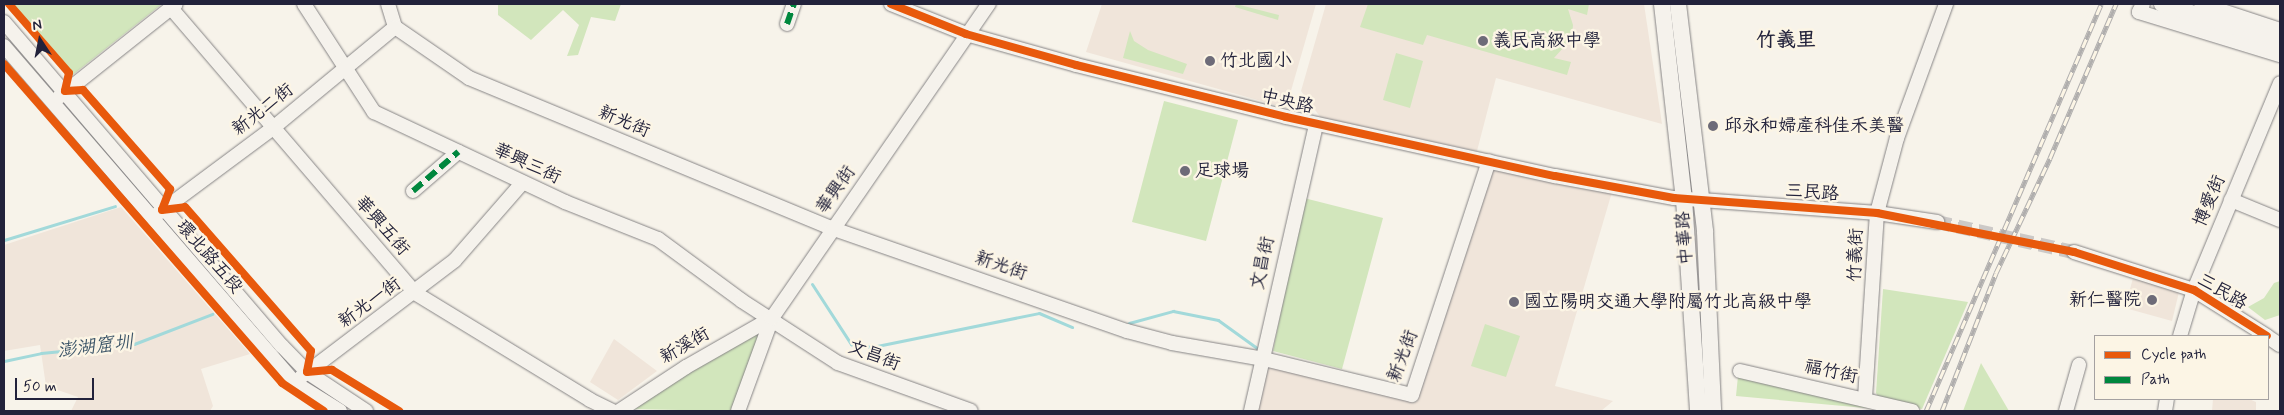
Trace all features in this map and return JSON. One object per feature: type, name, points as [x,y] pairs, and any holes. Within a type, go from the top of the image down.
[{"type":"main road","name":"中華路","points":[[1662,4],[1684,199],[1698,411]]},
{"type":"main road","name":"中華路","points":[[1678,4],[1702,200],[1713,411]]},
{"type":"main road","points":[[2162,4],[2280,41]]},
{"type":"street","name":"華興三街","points":[[304,4],[374,112],[523,182],[658,239],[742,301],[772,318]]},
{"type":"street","points":[[388,4],[395,27]]},
{"type":"street","points":[[786,24],[794,4]]},
{"type":"street","name":"中央路","points":[[891,4],[909,7],[966,34],[1149,84],[1316,124],[1489,161],[1684,199]]},
{"type":"street","name":"華興街","points":[[738,411],[772,318],[966,34],[989,4]]},
{"type":"street","name":"竹義街","points":[[1865,398],[1877,213],[1897,138],[1946,4]]},
{"type":"street","points":[[2142,4],[2139,12],[2280,55]]},
{"type":"street","points":[[2201,4],[2280,30]]},
{"type":"street","points":[[53,102],[64,91],[173,6]]},
{"type":"street","name":"華興五街","points":[[173,6],[273,128],[415,293],[590,400],[613,411]]},
{"type":"street","name":"環北路五段","points":[[4,22],[64,91],[162,210],[307,372],[366,411]]},
{"type":"street","name":"新光二街","points":[[150,219],[273,128],[395,27]]},
{"type":"street","name":"新光街","points":[[395,27],[470,78],[832,228],[1128,331],[1172,343],[1264,359],[1412,396],[1489,161]]},
{"type":"street","name":"環北路五段","points":[[4,46],[150,219],[294,383],[340,411]]},
{"type":"street","name":"博愛街","points":[[2180,335],[2194,290],[2280,83]]},
{"type":"street","name":"文昌街","points":[[1251,411],[1264,359],[1283,257],[1316,124]]},
{"type":"street","points":[[413,192],[458,152]]},
{"type":"street","name":"新光一街","points":[[294,383],[415,293],[455,260],[523,182]]},
{"type":"street","name":"三民路","points":[[1684,199],[1877,213],[1937,222]]},
{"type":"street","points":[[2230,200],[2280,220]]},
{"type":"street","name":"三民路","points":[[2074,252],[2194,290],[2264,335]]},
{"type":"street","name":"文昌街","points":[[772,318],[838,363],[971,411]]},
{"type":"street","name":"新溪街","points":[[619,411],[686,367],[772,318]]},
{"type":"street","name":"三民路","points":[[2269,338],[2280,345]]},
{"type":"street","points":[[2066,411],[2079,365]]},
{"type":"street","name":"福竹街","points":[[1740,372],[1865,398],[1912,411]]},
{"type":"shaded area","name":"竹北國小","points":[[1102,4],[1316,4],[1286,108],[1086,52]]},
{"type":"shaded area","name":"義民高級中學","points":[[1326,4],[1644,4],[1662,124],[1496,78],[1477,151],[1321,118],[1301,91]]},
{"type":"shaded area","name":"國立陽明交通大學附屬竹北高級中學","points":[[1492,165],[1612,192],[1555,386],[1613,401],[1601,411],[1256,411],[1269,365],[1416,400],[1430,365]]},
{"type":"shaded area","points":[[121,207],[250,354],[201,369],[213,406],[210,411],[71,411],[78,397],[46,386],[40,345],[4,351],[4,245]]},
{"type":"shaded area","name":"新仁醫院","points":[[2133,278],[2179,292],[2172,321],[2125,308]]},
{"type":"shaded area","points":[[614,339],[657,371],[618,400],[590,382]]},
{"type":"shaded area","points":[[2213,400],[2251,400],[2256,402],[2256,411],[2212,411]]},
{"type":"green space","points":[[8,4],[162,4],[70,77]]},
{"type":"green space","points":[[498,4],[621,4],[615,21],[591,17],[578,55],[567,56],[579,25],[563,10],[531,40],[498,15]]},
{"type":"green space","points":[[1236,4],[1279,15],[1278,20],[1235,7]]},
{"type":"green space","points":[[1368,4],[1589,4],[1587,15],[1568,9],[1573,25],[1572,38],[1554,58],[1571,62],[1567,75],[1427,35],[1423,45],[1360,27]]},
{"type":"green space","points":[[1130,31],[1134,41],[1148,50],[1187,64],[1183,74],[1123,58]]},
{"type":"green space","points":[[1396,53],[1423,61],[1410,108],[1383,100]]},
{"type":"green space","name":"足球場","points":[[1164,101],[1238,120],[1206,241],[1132,222]]},
{"type":"green space","points":[[1304,198],[1383,218],[1342,369],[1273,351]]},
{"type":"green space","points":[[2280,281],[2280,315],[2265,320],[2248,307],[2264,298],[2274,283]]},
{"type":"green space","points":[[1883,289],[1968,302],[1922,409],[1880,400],[1876,393]]},
{"type":"green space","points":[[1485,324],[1520,336],[1506,377],[1471,366]]},
{"type":"green space","points":[[762,329],[731,411],[628,409]]},
{"type":"green space","points":[[1981,363],[2009,411],[1963,411]]},
{"type":"green space","points":[[1738,376],[1897,411],[1736,396]]},
{"type":"waterway","points":[[4,240],[115,206]]},
{"type":"waterway","points":[[812,284],[851,344],[872,347],[1039,313],[1072,327]]},
{"type":"waterway","points":[[1129,323],[1173,311],[1218,320],[1261,351]]},
{"type":"waterway","name":"澎湖窟圳","points":[[4,361],[41,353],[134,344],[212,314]]},
{"type":"tunnel","points":[[1937,222],[2074,252]]},
{"type":"railway","points":[[1926,411],[2101,4]]},
{"type":"railway","points":[[1942,411],[1996,273],[2050,158],[2116,4]]},
{"type":"marked path","points":[[787,24],[794,4]]},
{"type":"marked path","points":[[413,191],[458,152]]},
{"type":"cycle path","points":[[9,4],[69,73],[65,91],[83,90],[170,189],[162,210],[185,207],[311,351],[307,372],[332,370],[399,411]]},
{"type":"cycle path","points":[[891,4],[966,34],[1076,65],[1286,117],[1555,176],[1674,198],[1877,213],[2074,252],[2194,290],[2265,335]]},
{"type":"cycle path","points":[[4,64],[282,383],[324,411]]},
{"type":"place","name":"義民高級中學","points":[[1483,41]]},
{"type":"place","name":"竹北國小","points":[[1210,61]]},
{"type":"place","name":"邱永和婦產科佳禾美醫","points":[[1713,126]]},
{"type":"place","name":"足球場","points":[[1185,171]]},
{"type":"place","name":"新仁醫院","points":[[2152,300]]},
{"type":"place","name":"國立陽明交通大學附屬竹北高級中學","points":[[1514,302]]},
{"type":"district","name":"竹義里","points":[[1786,40]]}]
